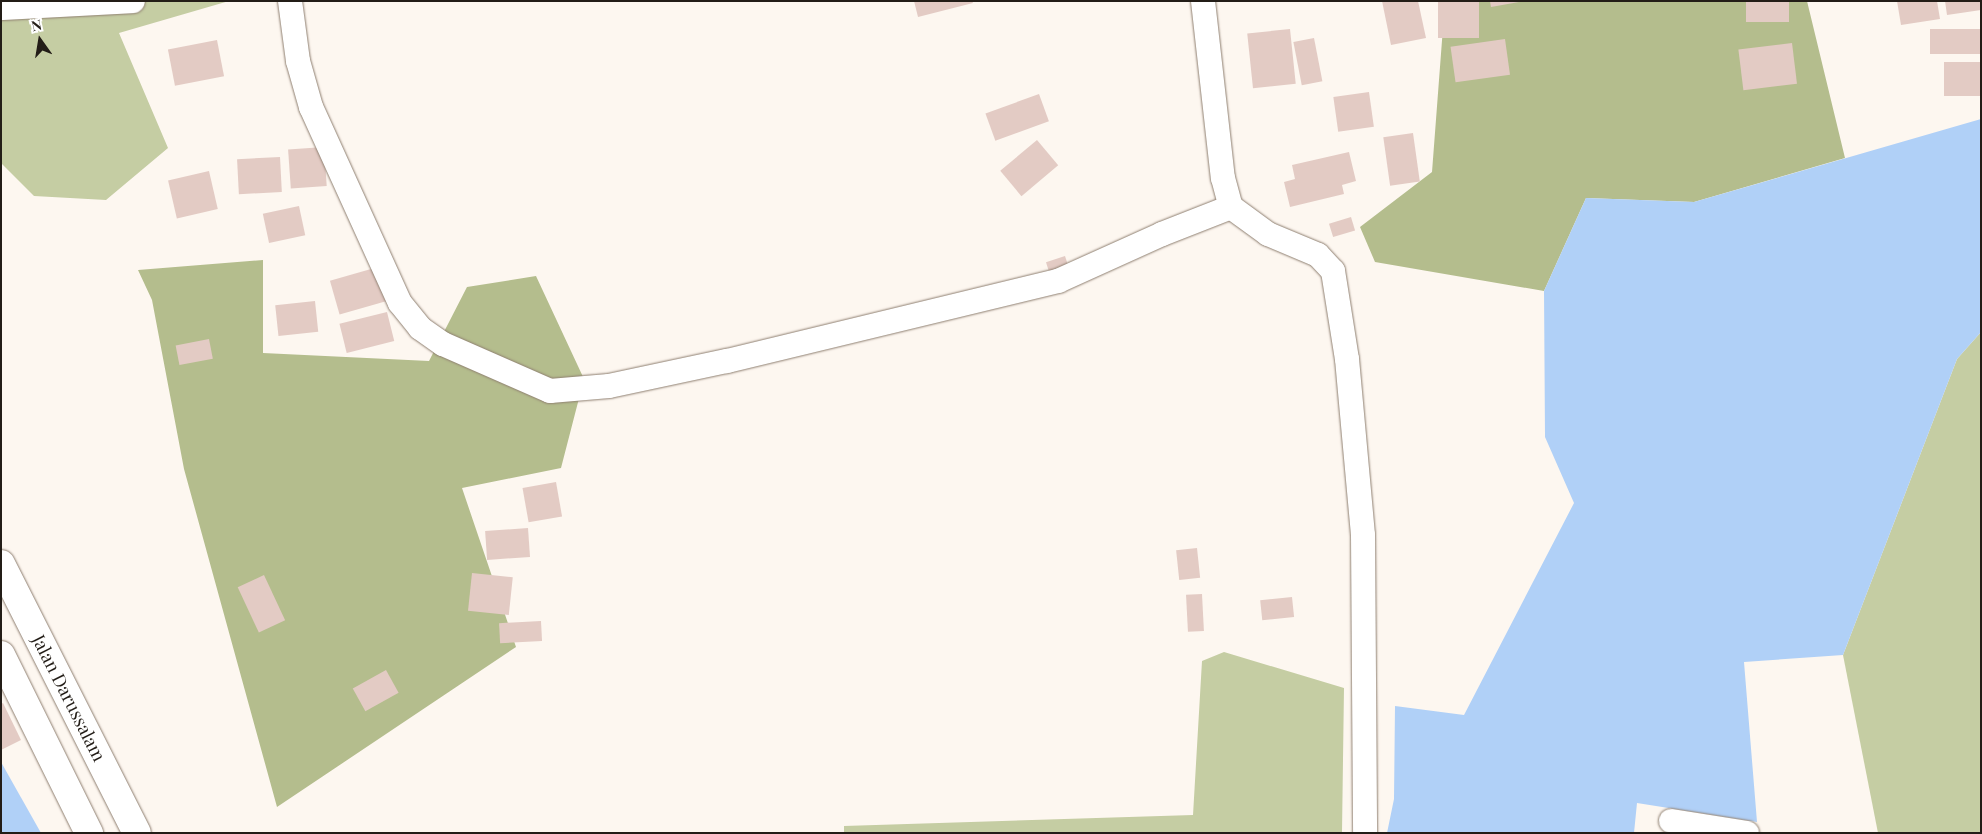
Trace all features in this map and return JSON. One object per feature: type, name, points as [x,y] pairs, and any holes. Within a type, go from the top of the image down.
[{"type":"street","points":[[1,8],[133,1]]},
{"type":"street","points":[[290,1],[298,61],[311,107],[400,303],[420,328],[443,344],[550,391],[608,386],[727,361],[1058,281],[1162,234],[1231,207]]},
{"type":"street","points":[[1203,1],[1223,178],[1231,207],[1268,234],[1318,255],[1334,271],[1347,359],[1363,535],[1364,833]]},
{"type":"street","name":"Jalan Darussalam","points":[[1,564],[137,833]]},
{"type":"street","points":[[1,655],[89,833]]},
{"type":"street","points":[[77,808],[115,789]]},
{"type":"street","points":[[1671,821],[1747,833]]},
{"type":"green space","points":[[1,1],[229,1],[119,33],[168,148],[106,200],[34,196],[1,163]]},
{"type":"green space","points":[[1445,1],[1807,1],[1845,158],[1694,202],[1586,198],[1544,291],[1375,262],[1360,227],[1432,172]]},
{"type":"green space","points":[[263,260],[263,353],[429,361],[467,287],[536,276],[584,379],[561,468],[462,488],[516,647],[277,807],[184,469],[152,300],[138,270]]},
{"type":"green space","points":[[1981,332],[1981,833],[1878,833],[1843,655],[1957,359]]},
{"type":"green space","points":[[1224,652],[1344,688],[1342,833],[844,833],[844,826],[1193,815],[1202,661]]},
{"type":"water","points":[[1981,119],[1981,332],[1957,359],[1843,655],[1744,662],[1757,822],[1637,803],[1634,833],[1387,833],[1394,799],[1395,706],[1464,715],[1574,503],[1545,437],[1544,291],[1586,198],[1694,202]]},
{"type":"water","points":[[1,762],[41,833],[1,833]]},
{"type":"building","points":[[914,1],[972,1],[973,3],[918,17]]},
{"type":"building","points":[[1382,1],[1418,1],[1426,38],[1391,45]]},
{"type":"building","points":[[1438,1],[1479,1],[1479,38],[1438,38]]},
{"type":"building","points":[[1490,1],[1519,1],[1519,2],[1491,7]]},
{"type":"building","points":[[1746,1],[1789,1],[1789,22],[1746,22]]},
{"type":"building","points":[[1897,1],[1937,1],[1940,19],[1901,25]]},
{"type":"building","points":[[1945,1],[1981,1],[1981,10],[1947,15]]},
{"type":"building","points":[[1290,29],[1296,84],[1253,88],[1247,33]]},
{"type":"building","points":[[1930,29],[1981,29],[1981,54],[1930,54]]},
{"type":"building","points":[[1314,38],[1322,81],[1302,85],[1293,42]]},
{"type":"building","points":[[1505,39],[1510,75],[1456,82],[1451,47]]},
{"type":"building","points":[[217,40],[224,76],[175,86],[168,50]]},
{"type":"building","points":[[1792,43],[1797,84],[1743,90],[1738,50]]},
{"type":"building","points":[[1944,62],[1981,62],[1981,96],[1944,96]]},
{"type":"building","points":[[1369,92],[1374,127],[1338,132],[1333,97]]},
{"type":"building","points":[[1039,94],[1049,121],[995,141],[985,113]]},
{"type":"building","points":[[1413,133],[1420,182],[1390,186],[1383,137]]},
{"type":"building","points":[[1037,140],[1058,165],[1021,196],[1000,171]]},
{"type":"building","points":[[324,147],[327,186],[291,188],[288,150]]},
{"type":"building","points":[[1349,152],[1356,181],[1342,185],[1344,194],[1290,207],[1284,182],[1295,179],[1292,165]]},
{"type":"building","points":[[280,157],[282,192],[239,194],[237,159]]},
{"type":"building","points":[[209,171],[218,209],[177,218],[168,180]]},
{"type":"building","points":[[299,206],[305,235],[269,243],[263,214]]},
{"type":"building","points":[[1351,217],[1355,230],[1333,237],[1329,224]]},
{"type":"building","points":[[1065,256],[1071,274],[1052,280],[1046,262]]},
{"type":"building","points":[[378,267],[388,301],[340,314],[330,281]]},
{"type":"building","points":[[315,301],[318,332],[278,336],[275,305]]},
{"type":"building","points":[[387,312],[394,341],[347,353],[339,324]]},
{"type":"building","points":[[209,339],[213,359],[179,365],[176,345]]},
{"type":"building","points":[[556,482],[562,516],[529,522],[523,488]]},
{"type":"building","points":[[528,528],[530,557],[487,560],[485,531]]},
{"type":"building","points":[[1197,548],[1200,578],[1179,580],[1176,550]]},
{"type":"building","points":[[472,573],[513,577],[509,615],[468,611]]},
{"type":"building","points":[[264,575],[285,620],[259,633],[238,587]]},
{"type":"building","points":[[1202,594],[1204,631],[1188,632],[1186,595]]},
{"type":"building","points":[[1292,597],[1294,617],[1262,620],[1260,600]]},
{"type":"building","points":[[541,621],[542,641],[500,643],[499,623]]},
{"type":"building","points":[[386,670],[399,693],[365,711],[353,688]]},
{"type":"building","points":[[3,703],[21,740],[1,750],[1,704]]}]
